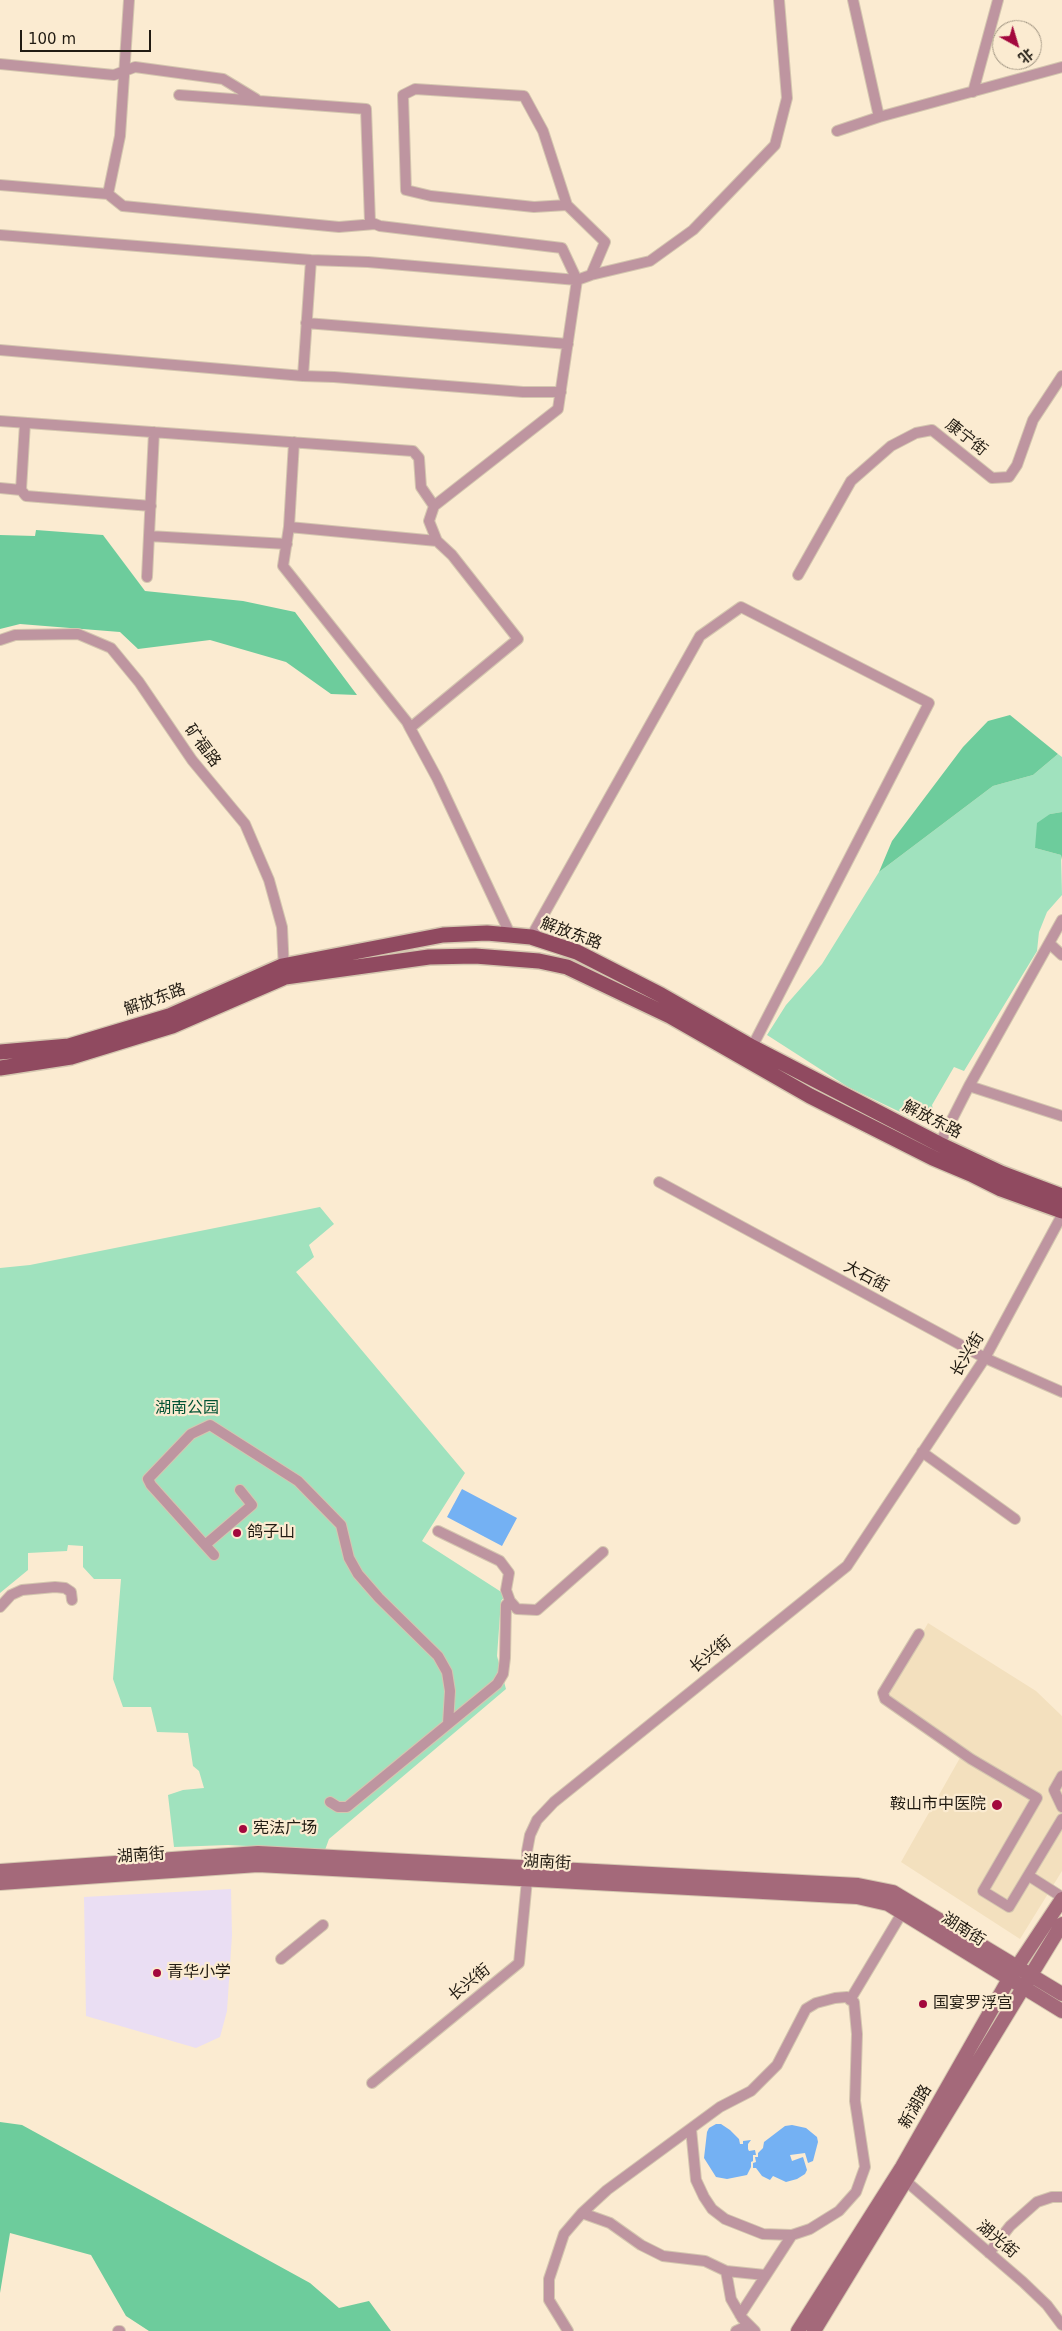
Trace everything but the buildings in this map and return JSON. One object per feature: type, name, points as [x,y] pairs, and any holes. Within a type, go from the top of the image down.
[{"type":"main road","name":"解放东路","points":[[0,1052],[78,1044],[168,1016],[284,972],[443,935],[487,934],[532,937],[577,952],[661,994],[1001,1189],[1062,1213]]},
{"type":"main road","name":"解放东路","points":[[0,1068],[71,1057],[172,1026],[284,972],[429,957],[539,960],[567,968],[670,1016],[810,1096],[936,1151],[1062,1196]]},
{"type":"main road","name":"湖南街","points":[[0,1871],[258,1853],[857,1897],[888,1904],[1026,1981],[1062,1994]]},
{"type":"main road","name":"湖南街","points":[[0,1883],[258,1865],[858,1885],[893,1892],[1013,1974]]},
{"type":"main road","name":"新湖路","points":[[798,2331],[902,2168],[1013,1974],[1062,1898]]},
{"type":"main road","name":"新湖路","points":[[814,2331],[907,2182],[1026,1981],[1062,1924]]},
{"type":"main road","name":"湖南街","points":[[1026,1981],[1062,2010]]},
{"type":"street","points":[[108,194],[120,136],[129,0]]},
{"type":"street","points":[[0,235],[311,260],[368,262],[577,280],[650,261],[693,230],[775,145],[787,98],[779,0]]},
{"type":"street","points":[[853,0],[880,117]]},
{"type":"street","points":[[973,92],[998,0]]},
{"type":"street","points":[[0,64],[114,75],[134,67],[223,79],[259,101]]},
{"type":"street","points":[[836,132],[880,117],[1062,67]]},
{"type":"street","points":[[567,205],[534,208],[431,196],[406,190],[402,95],[415,89],[524,96],[543,131],[567,205],[605,242],[591,275]]},
{"type":"street","points":[[179,95],[366,109],[370,222],[375,224]]},
{"type":"street","points":[[0,185],[108,194],[123,206],[339,226],[375,224],[562,248],[577,280],[558,409],[434,506],[429,521],[437,541],[452,555],[518,639],[410,728]]},
{"type":"street","points":[[303,376],[311,260]]},
{"type":"street","points":[[306,323],[568,344]]},
{"type":"street","points":[[0,350],[303,376],[523,392],[561,392]]},
{"type":"street","name":"康宁街","points":[[798,575],[851,481],[891,446],[916,433],[932,430],[992,478],[1009,477],[1017,466],[1033,420],[1062,376]]},
{"type":"street","points":[[0,421],[413,451],[419,458],[422,487],[434,506]]},
{"type":"street","points":[[25,423],[21,490],[26,496],[151,506]]},
{"type":"street","points":[[147,577],[154,432]]},
{"type":"street","points":[[294,442],[290,527],[283,566],[410,728],[437,778],[511,936]]},
{"type":"street","points":[[0,488],[21,490]]},
{"type":"street","points":[[290,527],[437,541]]},
{"type":"street","points":[[149,536],[287,544]]},
{"type":"street","points":[[532,937],[700,636],[741,607],[929,703],[752,1047]]},
{"type":"street","name":"矿福路","points":[[0,640],[15,635],[78,634],[111,648],[139,682],[192,760],[245,824],[269,880],[282,927],[284,972]]},
{"type":"street","points":[[936,1151],[969,1086],[1050,944],[1058,924],[1062,920]]},
{"type":"street","points":[[1050,944],[1062,955]]},
{"type":"street","points":[[969,1086],[1062,1116]]},
{"type":"street","name":"大石街","points":[[659,1182],[985,1358],[1062,1392]]},
{"type":"street","name":"长兴街","points":[[372,2083],[519,1963],[530,1835],[538,1820],[554,1802],[846,1566],[985,1358],[1062,1213]]},
{"type":"street","points":[[214,1555],[150,1485],[148,1479],[191,1434],[210,1425],[298,1481],[340,1525],[349,1558],[358,1574],[379,1598],[438,1656],[447,1672],[450,1691],[448,1724]]},
{"type":"street","points":[[922,1452],[1015,1519]]},
{"type":"street","points":[[206,1545],[252,1505],[240,1490]]},
{"type":"street","points":[[438,1530],[500,1561],[509,1573],[506,1590],[510,1601],[517,1609],[537,1610],[603,1552]]},
{"type":"street","points":[[0,1607],[11,1594],[22,1590],[55,1586],[70,1592],[72,1600]]},
{"type":"street","points":[[330,1802],[338,1807],[347,1807],[497,1684],[503,1674],[506,1605],[510,1601]]},
{"type":"street","points":[[919,1634],[883,1693],[885,1699],[971,1759],[1037,1798],[983,1891],[1009,1907],[1062,1819]]},
{"type":"street","points":[[1062,1776],[1054,1790],[1062,1807]]},
{"type":"street","points":[[1029,1876],[1062,1898]]},
{"type":"street","points":[[850,2000],[902,1913]]},
{"type":"street","points":[[281,1959],[322,1925]]},
{"type":"street","points":[[568,2331],[549,2300],[549,2279],[564,2234],[582,2213],[607,2190],[691,2128],[720,2108],[751,2091],[778,2065],[806,2009],[816,2003],[835,1998],[847,1997],[854,2002],[858,2034],[855,2101],[866,2168],[856,2192],[839,2212],[810,2229],[792,2235],[763,2234],[743,2228],[725,2219],[712,2209],[704,2198],[696,2180],[691,2128]]},
{"type":"street","name":"湖光街","points":[[907,2182],[1024,2282],[1062,2325]]},
{"type":"street","points":[[989,2253],[1010,2226],[1037,2202],[1052,2197],[1062,2197]]},
{"type":"street","points":[[582,2213],[610,2223],[641,2245],[663,2256],[705,2261],[726,2271],[766,2275]]},
{"type":"street","points":[[740,2315],[792,2235]]},
{"type":"street","points":[[726,2271],[731,2300],[740,2315],[752,2328]]},
{"type":"street","points":[[736,2331],[752,2328]]},
{"type":"shaded area","name":"鞍山市中医院","points":[[928,1623],[1036,1691],[1062,1716],[1062,1871],[1020,1939],[901,1862],[965,1749],[887,1696]]},
{"type":"shaded area","name":"青华小学","points":[[231,1889],[232,1935],[227,2011],[220,2037],[196,2048],[86,2016],[84,1897]]},
{"type":"green space","points":[[36,530],[103,535],[145,591],[243,601],[295,612],[357,695],[331,694],[286,662],[210,640],[138,649],[120,632],[20,624],[0,629],[0,535],[35,536]]},
{"type":"green space","points":[[1010,715],[1058,754],[1033,775],[993,786],[879,872],[892,841],[963,747],[988,721]]},
{"type":"green space","points":[[1058,754],[1062,757],[1062,812],[1050,814],[1035,848],[1061,855],[1062,895],[1047,912],[1039,932],[1037,951],[964,1071],[954,1067],[932,1105],[935,1118],[923,1123],[848,1087],[767,1035],[786,1005],[822,964],[879,872],[993,786],[1033,775]]},
{"type":"green space","points":[[1062,812],[1062,860],[1061,855],[1035,848],[1037,823],[1050,814]]},
{"type":"green space","name":"湖南公园","points":[[320,1207],[334,1224],[309,1245],[314,1257],[296,1272],[465,1473],[422,1541],[506,1595],[501,1601],[497,1656],[506,1689],[329,1839],[325,1850],[228,1845],[174,1847],[168,1795],[183,1790],[204,1788],[199,1771],[193,1766],[188,1733],[157,1732],[151,1707],[123,1707],[113,1679],[121,1579],[94,1579],[83,1567],[83,1546],[68,1545],[67,1551],[28,1553],[28,1570],[0,1593],[0,1268],[30,1265]]},
{"type":"green space","points":[[0,2122],[22,2125],[310,2283],[339,2308],[369,2301],[391,2331],[149,2331],[126,2316],[91,2255],[10,2233],[0,2293]]},
{"type":"water","points":[[462,1489],[517,1518],[502,1546],[447,1517]]},
{"type":"water","points":[[716,2124],[721,2124],[730,2130],[739,2139],[740,2144],[743,2144],[743,2141],[751,2140],[748,2144],[748,2149],[749,2151],[755,2150],[756,2155],[753,2155],[753,2161],[747,2175],[727,2179],[716,2177],[704,2158],[707,2132],[709,2128]]},
{"type":"water","points":[[792,2125],[806,2128],[817,2137],[818,2142],[813,2161],[808,2163],[805,2153],[790,2155],[792,2161],[803,2157],[807,2170],[805,2174],[797,2179],[786,2182],[773,2176],[770,2180],[762,2176],[756,2168],[753,2168],[753,2163],[756,2162],[755,2157],[758,2157],[764,2142],[785,2126]]},
{"type":"place","name":"鸽子山","points":[[237,1533]]},
{"type":"place","name":"鞍山市中医院","points":[[997,1805]]},
{"type":"place","name":"宪法广场","points":[[243,1829]]},
{"type":"place","name":"青华小学","points":[[157,1973]]},
{"type":"place","name":"国宴罗浮宫","points":[[923,2004]]}]
